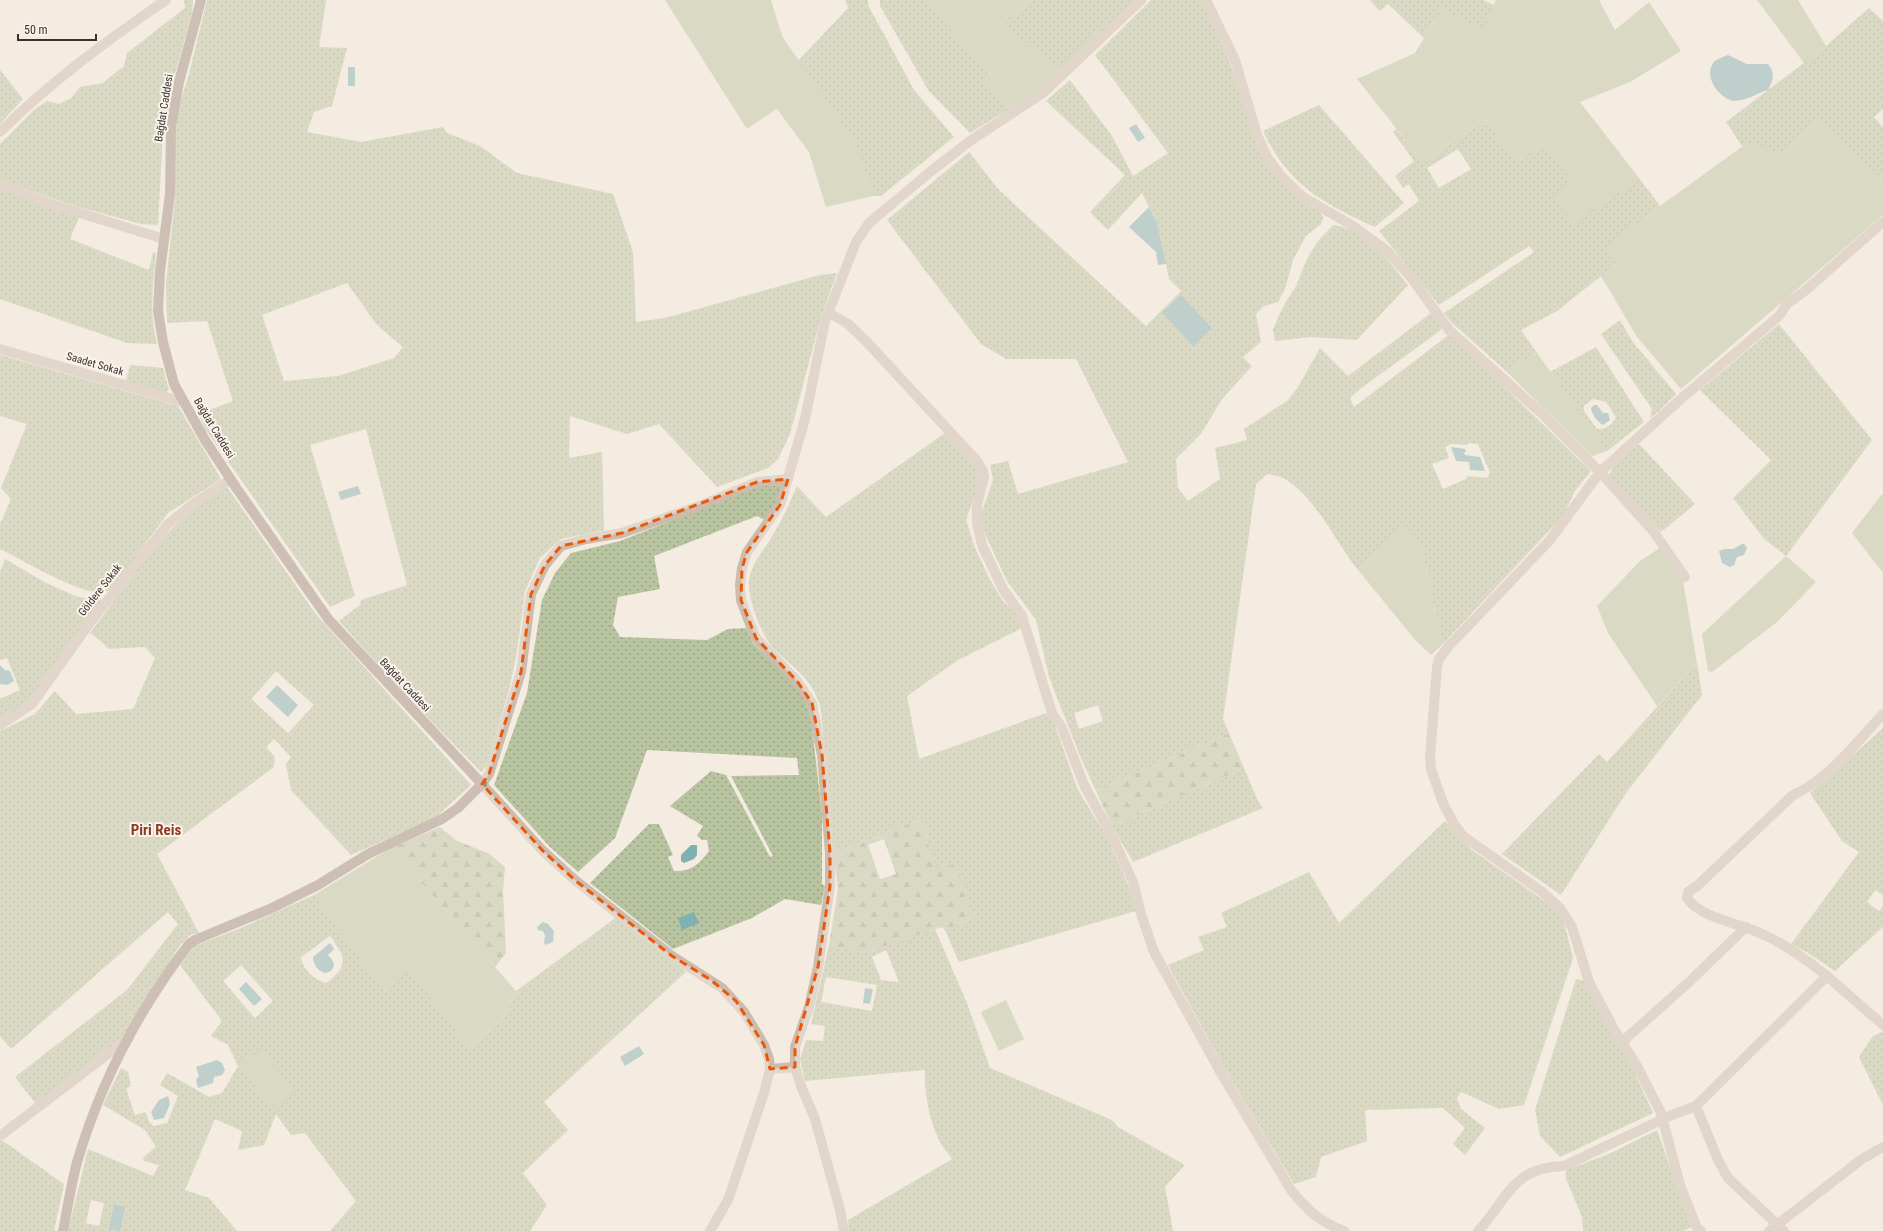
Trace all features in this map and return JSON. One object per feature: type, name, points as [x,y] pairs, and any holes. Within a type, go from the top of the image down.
[{"type":"street","points":[[0,132],[26,106],[95,50],[166,0]]},
{"type":"street","name":"Bağdat Caddesi","points":[[201,0],[179,82],[171,126],[170,194],[164,238],[158,311],[163,342],[174,384],[183,402],[231,479],[328,620],[482,784]]},
{"type":"street","points":[[844,1231],[840,1210],[815,1119],[801,1086],[795,1067],[795,1047],[809,1007],[818,966],[830,886],[830,853],[822,755],[812,703],[797,681],[756,638],[742,600],[740,585],[742,568],[748,552],[780,504],[805,419],[828,313],[856,242],[870,223],[930,172],[964,146],[1044,92],[1141,0]]},
{"type":"street","points":[[1206,0],[1235,60],[1257,136],[1267,157],[1281,176],[1303,197],[1353,226],[1386,250],[1410,276],[1449,330],[1539,411],[1600,472],[1653,530],[1685,577]]},
{"type":"street","points":[[0,184],[54,205],[164,238]]},
{"type":"street","points":[[1701,1231],[1697,1228],[1680,1185],[1662,1119],[1662,1113],[1641,1073],[1588,982],[1572,927],[1560,908],[1541,891],[1463,836],[1454,824],[1436,785],[1430,757],[1435,680],[1439,659],[1448,647],[1550,540],[1567,520],[1600,472],[1682,398],[1779,316],[1787,304],[1806,290],[1883,222]]},
{"type":"street","points":[[828,313],[847,323],[977,461],[983,472],[977,517],[982,546],[1003,589],[1022,616],[1052,713],[1062,728],[1084,785],[1114,840],[1133,882],[1141,914],[1154,952],[1221,1073],[1291,1190],[1304,1206],[1326,1225],[1344,1231]]},
{"type":"street","name":"Saadet Sokak","points":[[0,349],[183,402]]},
{"type":"street","name":"Göldere Sokak","points":[[0,725],[32,704],[89,624],[167,525],[195,503],[231,479]]},
{"type":"street","points":[[63,1231],[78,1160],[104,1086],[142,1014],[189,944],[195,940],[272,908],[318,885],[368,854],[442,819],[458,808],[482,784],[489,774],[521,672],[531,594],[545,565],[561,546],[622,533],[699,506],[756,482],[788,479]]},
{"type":"street","points":[[1883,714],[1831,771],[1809,788],[1793,795],[1697,886],[1688,892],[1687,898],[1695,908],[1746,927],[1780,943],[1804,957],[1883,1025]]},
{"type":"street","points":[[482,784],[537,845],[576,881],[672,956],[711,980],[736,1001],[764,1045],[769,1059],[770,1070],[764,1093],[734,1185],[728,1200],[710,1231]]},
{"type":"street","points":[[1622,1042],[1689,982],[1746,927]]},
{"type":"street","points":[[1478,1231],[1504,1195],[1517,1182],[1528,1175],[1550,1166],[1564,1166],[1662,1119],[1696,1106],[1827,976]]},
{"type":"street","points":[[0,1136],[130,1037]]},
{"type":"street","points":[[770,1070],[795,1067]]},
{"type":"street","points":[[1696,1106],[1718,1160],[1728,1178],[1753,1203],[1782,1228]]},
{"type":"street","points":[[1769,1231],[1782,1228],[1862,1159],[1883,1147]]},
{"type":"highlighted area","points":[[788,479],[780,505],[747,552],[742,568],[741,600],[756,638],[797,681],[812,703],[822,755],[830,853],[830,886],[818,967],[795,1047],[795,1067],[770,1069],[764,1045],[736,1001],[711,980],[672,956],[576,881],[543,851],[482,784],[489,774],[521,672],[531,594],[545,565],[561,546],[622,533],[757,482]]},
{"type":"green space","points":[[184,0],[193,0],[192,13],[175,74],[163,132],[158,225],[141,224],[68,204],[0,179],[0,144],[34,110],[47,101],[59,104],[71,98],[80,87],[103,83],[124,66],[127,53],[185,8]]},
{"type":"green space","points":[[207,0],[326,0],[319,47],[347,48],[332,106],[314,112],[307,132],[361,142],[443,127],[447,133],[480,146],[517,173],[613,194],[633,252],[636,322],[665,318],[820,275],[837,273],[821,317],[790,434],[778,459],[768,468],[717,487],[659,424],[627,434],[570,416],[569,458],[602,452],[604,530],[561,539],[540,558],[525,591],[517,652],[509,690],[487,765],[481,772],[396,685],[339,621],[360,605],[361,600],[407,585],[366,429],[310,445],[355,596],[330,607],[204,427],[199,414],[233,401],[207,321],[167,323],[166,283],[175,198],[174,142],[177,112],[189,74]],"holes":[[[347,283],[377,325],[403,347],[394,358],[338,376],[284,381],[262,315]]]},
{"type":"green space","points":[[665,0],[771,0],[782,36],[854,142],[873,196],[826,207],[809,152],[777,109],[782,105],[747,129]]},
{"type":"green space","points":[[845,0],[868,0],[868,5],[914,90],[954,137],[881,196],[873,196],[854,142],[798,61],[848,8]]},
{"type":"green space","points":[[880,0],[924,0],[990,73],[985,81],[1009,109],[970,133],[928,90],[880,6]]},
{"type":"green space","points":[[924,0],[1031,0],[1001,25],[1062,70],[1043,88],[1009,109],[985,81],[990,73]]},
{"type":"green space","points":[[1031,0],[1136,0],[1062,70],[1001,25]]},
{"type":"green space","points":[[1151,0],[1201,0],[1229,60],[1253,134],[1264,159],[1319,210],[1323,217],[1321,224],[1306,236],[1293,260],[1285,289],[1278,302],[1264,306],[1256,314],[1261,342],[1243,357],[1252,366],[1222,399],[1201,434],[1176,459],[1178,488],[1188,501],[1220,479],[1215,448],[1247,440],[1244,429],[1287,401],[1298,387],[1320,348],[1348,376],[1431,313],[1441,326],[1441,330],[1360,389],[1350,398],[1354,407],[1450,334],[1591,471],[1575,491],[1563,516],[1442,645],[1421,543],[1405,526],[1358,570],[1325,521],[1307,498],[1285,479],[1279,476],[1267,474],[1256,484],[1223,719],[1229,733],[1096,791],[1080,756],[1049,677],[1036,620],[1007,581],[984,532],[980,517],[993,480],[990,465],[1008,461],[1018,494],[1128,462],[1076,359],[1006,359],[981,344],[887,220],[969,152],[999,190],[1146,326],[1181,291],[1169,279],[1157,223],[1142,193],[1108,230],[1090,212],[1125,175],[1046,101],[1070,80],[1112,136],[1133,176],[1168,153],[1095,55]],"holes":[[[1468,443],[1478,444],[1490,473],[1487,478],[1467,476],[1466,479],[1443,489],[1432,464],[1449,458],[1445,447],[1451,444],[1467,445]],[[1098,705],[1103,721],[1079,729],[1074,713]]]},
{"type":"green space","points":[[1370,0],[1483,0],[1494,5],[1483,30],[1441,10],[1424,38],[1388,4],[1380,11]]},
{"type":"green space","points":[[1496,0],[1599,0],[1615,30],[1649,2],[1681,51],[1630,82],[1580,102],[1639,178],[1573,225],[1553,196],[1572,181],[1543,143],[1517,163],[1485,120],[1423,162],[1357,79],[1415,53],[1441,10],[1483,29]]},
{"type":"green space","points":[[1757,0],[1798,0],[1826,46],[1804,63]]},
{"type":"green space","points":[[1869,8],[1883,21],[1883,109],[1874,117],[1883,128],[1883,179],[1817,122],[1781,155],[1747,143],[1742,146],[1726,122],[1826,46]]},
{"type":"green space","points":[[0,70],[23,99],[0,124]]},
{"type":"green space","points":[[1319,105],[1404,203],[1375,227],[1340,210],[1309,191],[1284,166],[1273,150],[1263,131]]},
{"type":"green space","points":[[1485,120],[1517,163],[1543,143],[1572,181],[1573,224],[1639,178],[1660,206],[1605,249],[1616,264],[1557,311],[1521,330],[1537,353],[1506,371],[1451,322],[1444,313],[1534,252],[1529,246],[1439,305],[1379,231],[1419,201],[1409,184],[1403,188],[1395,176],[1414,161],[1393,132],[1396,129],[1423,162]],"holes":[[[1458,149],[1471,169],[1439,188],[1427,168]]]},
{"type":"green space","points":[[1817,122],[1883,179],[1883,215],[1681,389],[1637,337],[1601,276],[1616,264],[1604,249],[1747,143],[1781,155]]},
{"type":"green space","points":[[0,187],[80,215],[70,239],[149,270],[153,252],[156,253],[152,310],[157,344],[127,343],[0,299]]},
{"type":"green space","points":[[1333,225],[1345,228],[1366,239],[1385,257],[1408,285],[1357,340],[1311,337],[1275,341],[1273,329],[1283,307],[1296,286],[1307,259],[1317,242]]},
{"type":"green space","points":[[1620,320],[1632,341],[1676,394],[1650,418],[1652,409],[1601,334]]},
{"type":"green space","points":[[1779,324],[1872,440],[1786,556],[1764,539],[1733,498],[1771,460],[1700,390]]},
{"type":"green space","points":[[1596,347],[1644,422],[1607,451],[1550,372]],"holes":[[[1593,399],[1606,402],[1616,417],[1608,426],[1603,429],[1597,429],[1584,411],[1584,406]]]},
{"type":"green space","points":[[1537,353],[1607,451],[1592,456],[1506,371]]},
{"type":"green space","points":[[0,355],[178,406],[221,479],[168,513],[115,585],[108,591],[98,592],[85,590],[54,577],[0,549],[0,524],[11,499],[1,488],[27,424],[0,416]]},
{"type":"green space","points":[[130,365],[163,368],[169,390],[164,393],[126,381]]},
{"type":"green space","points":[[945,433],[976,468],[980,481],[966,520],[975,548],[990,580],[1003,601],[1018,616],[1022,628],[958,660],[907,696],[919,759],[1046,713],[1054,723],[1078,790],[1108,839],[1131,892],[1136,911],[959,962],[945,930],[975,917],[935,872],[923,818],[834,854],[822,716],[819,704],[810,684],[768,642],[756,616],[749,588],[750,574],[754,564],[778,527],[797,486],[826,517]]},
{"type":"green space","points":[[1639,444],[1695,504],[1661,532],[1609,476],[1613,467]]},
{"type":"green space","points":[[781,485],[776,502],[765,520],[757,516],[654,556],[660,589],[618,597],[613,625],[620,637],[707,640],[728,629],[746,628],[753,643],[796,685],[807,704],[812,727],[822,814],[822,884],[825,886],[821,905],[785,899],[752,918],[673,949],[590,883],[649,824],[659,824],[673,855],[668,857],[674,871],[690,869],[702,860],[709,851],[707,840],[702,840],[697,836],[703,826],[670,806],[711,771],[726,775],[770,857],[773,856],[731,776],[799,775],[797,758],[647,750],[615,838],[578,872],[550,847],[494,785],[527,693],[542,600],[555,573],[571,553],[620,541],[760,486]]},
{"type":"green space","points":[[227,487],[315,613],[471,785],[435,818],[351,855],[291,790],[286,764],[291,757],[274,739],[266,747],[275,757],[274,767],[157,854],[199,933],[190,935],[180,945],[126,1034],[36,1104],[15,1077],[127,990],[178,924],[168,912],[11,1049],[0,1036],[0,731],[35,714],[55,691],[76,714],[133,709],[155,658],[145,647],[108,649],[90,633],[151,552],[187,514],[206,499]],"holes":[[[276,671],[314,705],[288,733],[251,699]]]},
{"type":"green space","points":[[1882,494],[1883,495],[1883,573],[1852,533]]},
{"type":"green space","points":[[1405,525],[1421,543],[1442,645],[1431,655],[1417,642],[1358,570]]},
{"type":"green space","points":[[1660,548],[1683,581],[1697,663],[1657,706],[1608,633],[1597,606],[1640,561]]},
{"type":"green space","points":[[1786,556],[1816,582],[1777,622],[1712,672],[1708,671],[1702,634]]},
{"type":"green space","points":[[5,559],[46,583],[78,597],[104,600],[30,701],[0,719],[0,699],[20,690],[7,658],[0,660],[0,572]]},
{"type":"green space","points":[[1697,663],[1702,695],[1626,793],[1561,895],[1502,854],[1599,754],[1607,762]]},
{"type":"green space","points":[[1883,728],[1883,895],[1875,890],[1867,902],[1879,911],[1883,906],[1883,927],[1835,971],[1808,953],[1791,944],[1859,852],[1842,841],[1810,793]]},
{"type":"green space","points":[[1229,733],[1244,768],[1112,826],[1096,791]]},
{"type":"green space","points":[[1244,768],[1258,801],[1263,808],[1133,862],[1112,826]]},
{"type":"green space","points":[[923,818],[935,872],[956,863],[975,917],[945,930],[942,927],[864,953],[829,945],[838,889],[834,854]],"holes":[[[884,839],[896,874],[880,879],[868,845]]]},
{"type":"green space","points":[[1445,821],[1472,850],[1557,910],[1565,926],[1573,958],[1524,1105],[1499,1109],[1461,1092],[1457,1098],[1461,1109],[1485,1128],[1465,1155],[1453,1144],[1465,1128],[1443,1108],[1365,1110],[1367,1141],[1321,1157],[1316,1177],[1294,1184],[1226,1071],[1168,965],[1204,950],[1198,937],[1227,927],[1221,913],[1309,872],[1339,923]]},
{"type":"green space","points":[[440,827],[457,841],[488,853],[505,867],[503,890],[506,953],[495,967],[391,848]]},
{"type":"green space","points":[[391,848],[516,991],[501,1021],[468,1050],[445,1014],[407,971],[385,993],[314,895]]},
{"type":"green space","points":[[314,895],[385,993],[407,970],[445,1014],[468,1050],[501,1021],[516,991],[617,917],[686,972],[544,1102],[568,1130],[523,1173],[547,1205],[530,1231],[330,1231],[356,1201],[305,1133],[291,1135],[276,1114],[264,1145],[238,1150],[242,1131],[215,1119],[185,1190],[209,1198],[237,1231],[68,1231],[88,1149],[153,1176],[159,1165],[144,1161],[143,1158],[156,1147],[145,1130],[103,1105],[121,1068],[128,1072],[131,1086],[126,1089],[135,1115],[145,1112],[150,1123],[154,1126],[167,1123],[178,1096],[160,1085],[167,1073],[209,1097],[222,1093],[238,1066],[228,1045],[211,1036],[222,1021],[180,965],[194,946],[241,928]],"holes":[[[330,936],[339,950],[343,961],[339,971],[326,983],[310,974],[304,966],[301,957]],[[241,965],[273,1001],[255,1018],[223,981]],[[91,1200],[104,1203],[99,1226],[86,1223]]]},
{"type":"green space","points":[[935,929],[967,1003],[990,1068],[1112,1120],[1118,1127],[1185,1165],[1165,1187],[1173,1231],[849,1231],[848,1220],[952,1159],[939,1141],[932,1122],[926,1096],[925,1070],[805,1081],[800,1059],[806,1040],[823,1041],[825,1026],[811,1024],[829,945],[864,953]],"holes":[[[886,950],[899,982],[881,980],[872,957]],[[826,977],[877,985],[872,1011],[821,1002]]]},
{"type":"green space","points":[[1576,979],[1584,981],[1633,1069],[1653,1113],[1560,1157],[1540,1136],[1535,1110]]},
{"type":"green space","points":[[1006,1000],[1024,1039],[999,1051],[981,1012]]},
{"type":"green space","points":[[1881,1032],[1883,1033],[1883,1105],[1859,1057],[1872,1037]]},
{"type":"green space","points":[[261,1049],[294,1091],[272,1108],[239,1066]]},
{"type":"green space","points":[[1657,1130],[1691,1227],[1683,1231],[1583,1231],[1582,1217],[1566,1179],[1566,1170],[1609,1154]]},
{"type":"green space","points":[[0,1141],[3,1141],[64,1184],[54,1231],[0,1231]]},
{"type":"water","points":[[1728,55],[1747,64],[1768,64],[1771,67],[1773,77],[1768,90],[1739,101],[1730,100],[1720,94],[1711,78],[1711,67],[1715,61]]},
{"type":"water","points":[[348,67],[355,67],[355,86],[348,86]]},
{"type":"water","points":[[1136,124],[1145,138],[1138,142],[1129,128]]},
{"type":"water","points":[[1149,207],[1157,223],[1166,264],[1158,265],[1156,252],[1129,227]]},
{"type":"water","points":[[1181,295],[1212,328],[1193,346],[1162,312]]},
{"type":"water","points":[[1594,405],[1597,405],[1603,413],[1608,413],[1610,420],[1603,425],[1597,420],[1592,412],[1591,408]]},
{"type":"water","points":[[1451,447],[1465,449],[1465,455],[1480,457],[1485,471],[1470,470],[1469,462],[1456,461]]},
{"type":"water","points":[[358,486],[361,494],[341,500],[338,492]]},
{"type":"water","points":[[1744,544],[1747,548],[1744,555],[1737,557],[1734,565],[1730,567],[1722,563],[1719,551],[1733,549]]},
{"type":"water","points":[[0,665],[5,670],[10,671],[14,681],[7,685],[0,684]]},
{"type":"water","points":[[277,685],[298,705],[288,717],[266,697]]},
{"type":"water","points":[[691,845],[697,845],[697,855],[694,859],[684,863],[681,861],[681,855]]},
{"type":"water","points":[[694,912],[699,923],[682,930],[678,918]]},
{"type":"water","points":[[543,922],[548,924],[554,931],[553,942],[546,945],[544,943],[545,936],[543,931],[538,930],[537,927]]},
{"type":"water","points":[[330,943],[334,949],[328,955],[333,961],[334,966],[331,971],[325,973],[316,967],[313,957]]},
{"type":"water","points":[[246,982],[262,999],[254,1006],[239,989]]},
{"type":"water","points":[[865,988],[873,989],[870,1004],[863,1003]]},
{"type":"water","points":[[639,1046],[644,1054],[625,1066],[620,1057]]},
{"type":"water","points":[[217,1060],[222,1063],[225,1070],[222,1075],[214,1077],[213,1083],[198,1088],[196,1080],[199,1076],[196,1067]]},
{"type":"water","points":[[168,1096],[170,1104],[164,1118],[154,1120],[151,1112],[159,1100]]},
{"type":"water","points":[[114,1204],[125,1207],[120,1231],[109,1229]]},
{"type":"district","name":"Piri Reis","points":[[156,830]]}]
